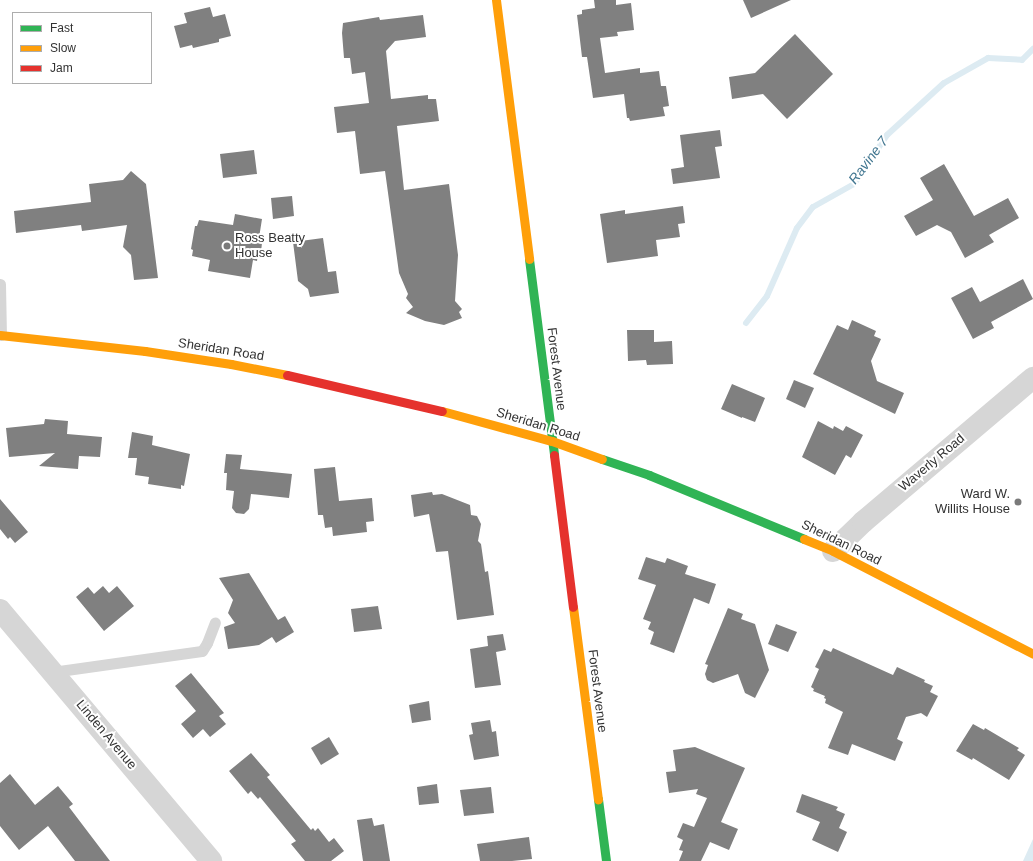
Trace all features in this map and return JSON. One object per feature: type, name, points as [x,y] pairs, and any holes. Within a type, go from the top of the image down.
[{"type":"street","name":"Forest Avenue","points":[[496,0],[606,861]]},
{"type":"street","name":"Sheridan Road","points":[[0,335],[145,351],[238,365],[321,382],[420,405],[552,441],[649,475],[765,522],[833,552],[1033,654]]},
{"type":"street","name":"Waverly Road","points":[[833,552],[863,522],[1033,378]]},
{"type":"street","name":"Linden Avenue","points":[[0,610],[212,861]]},
{"type":"lane","points":[[0,284],[0,335]]},
{"type":"lane","points":[[52,672],[202,651],[207,643],[215,622]]},
{"type":"shaded area","points":[[1033,839],[1033,861],[1023,861]]},
{"type":"building","points":[[594,0],[616,0],[616,5],[631,3],[634,30],[617,32],[618,36],[600,38],[605,73],[640,68],[640,73],[659,71],[661,86],[666,86],[669,106],[663,107],[665,116],[630,121],[629,118],[627,118],[624,94],[593,98],[587,57],[582,57],[577,15],[582,14],[582,10],[595,8]]},
{"type":"building","points":[[743,0],[791,0],[751,18]]},
{"type":"building","points":[[210,7],[213,17],[225,14],[231,36],[219,39],[219,42],[193,48],[192,45],[180,48],[174,26],[187,23],[184,13]]},
{"type":"building","points":[[423,15],[426,37],[395,41],[386,51],[391,99],[428,95],[428,99],[436,99],[439,121],[397,126],[404,190],[449,184],[458,255],[455,301],[462,309],[459,312],[462,318],[444,325],[425,321],[406,313],[413,307],[406,298],[408,294],[399,273],[385,171],[360,174],[355,131],[337,133],[334,107],[369,103],[365,72],[352,74],[350,58],[344,58],[342,33],[343,23],[379,17],[380,20]]},
{"type":"building","points":[[795,34],[833,74],[787,119],[763,94],[732,99],[729,77],[755,73]]},
{"type":"building","points":[[720,130],[722,146],[715,147],[720,178],[673,184],[671,169],[684,167],[680,135]]},
{"type":"building","points":[[254,150],[257,174],[223,178],[220,154]]},
{"type":"building","points":[[944,164],[974,216],[1008,198],[1019,218],[989,235],[994,242],[965,258],[951,232],[937,225],[916,236],[904,216],[933,200],[920,178]]},
{"type":"building","points":[[131,171],[146,184],[158,278],[134,280],[131,255],[123,247],[127,225],[82,231],[81,225],[16,233],[14,211],[91,202],[89,184],[123,180]]},
{"type":"building","points":[[292,196],[294,216],[273,219],[271,198]]},
{"type":"building","points":[[683,206],[685,223],[678,224],[680,237],[656,240],[658,256],[607,263],[600,214],[625,210],[625,214]]},
{"type":"building","name":"Ross Beatty House","points":[[235,214],[262,219],[259,238],[262,243],[261,252],[258,253],[257,261],[253,260],[250,278],[208,271],[210,260],[192,256],[193,250],[191,249],[195,226],[197,226],[199,220],[233,225]]},
{"type":"building","points":[[323,238],[328,272],[336,271],[339,293],[310,297],[308,289],[298,281],[293,242]]},
{"type":"building","points":[[1023,279],[1033,299],[991,322],[994,328],[973,339],[951,298],[972,287],[980,302]]},
{"type":"building","points":[[852,320],[876,331],[874,336],[881,339],[871,361],[877,381],[904,393],[895,414],[813,374],[837,325],[848,330]]},
{"type":"building","points":[[627,330],[654,330],[654,342],[672,341],[673,364],[647,365],[646,360],[628,361]]},
{"type":"building","points":[[794,380],[814,388],[805,408],[786,399]]},
{"type":"building","points":[[732,384],[765,398],[755,422],[721,409]]},
{"type":"building","points":[[45,419],[68,421],[67,434],[102,437],[100,457],[79,456],[78,469],[39,466],[55,453],[9,457],[6,428],[44,424]]},
{"type":"building","points":[[818,421],[833,429],[834,426],[843,431],[846,426],[863,435],[851,458],[846,455],[835,475],[802,457]]},
{"type":"building","points":[[132,432],[153,436],[152,445],[190,454],[184,486],[181,485],[181,489],[148,484],[149,477],[135,475],[137,458],[128,458]]},
{"type":"building","points":[[226,454],[242,455],[240,469],[292,474],[289,498],[251,494],[249,509],[244,514],[236,513],[232,508],[234,491],[226,490],[227,473],[224,473]]},
{"type":"building","points":[[335,467],[339,501],[372,498],[374,521],[366,522],[367,532],[333,536],[332,527],[325,528],[323,515],[318,515],[314,469]]},
{"type":"building","points":[[432,492],[433,495],[442,494],[470,505],[471,515],[477,516],[481,524],[478,541],[481,544],[485,572],[488,571],[494,615],[457,620],[448,551],[436,552],[429,514],[414,517],[411,495]]},
{"type":"building","points":[[0,499],[28,532],[15,543],[10,537],[8,539],[0,529]]},
{"type":"building","points":[[646,557],[665,563],[667,558],[688,566],[685,574],[716,584],[709,604],[694,598],[674,653],[650,644],[654,632],[648,629],[651,622],[643,619],[656,585],[638,579]]},
{"type":"building","points":[[249,573],[278,620],[285,616],[294,632],[276,643],[272,637],[259,645],[228,649],[224,627],[235,623],[228,613],[233,600],[219,578]]},
{"type":"building","points":[[103,586],[109,593],[117,586],[134,606],[104,631],[76,597],[88,587],[94,594]]},
{"type":"building","points":[[378,606],[382,629],[354,632],[351,609]]},
{"type":"building","points":[[728,608],[743,614],[741,619],[755,624],[769,670],[755,698],[745,693],[738,674],[713,683],[707,680],[705,674],[708,665],[705,664]]},
{"type":"building","points":[[776,624],[797,632],[788,652],[768,644]]},
{"type":"building","points":[[503,634],[506,650],[496,652],[501,685],[475,688],[470,649],[488,646],[487,636]]},
{"type":"building","points":[[833,648],[893,675],[897,667],[925,680],[924,682],[933,686],[930,692],[938,696],[927,717],[921,713],[906,717],[897,739],[903,742],[895,761],[852,744],[848,755],[828,748],[843,712],[825,703],[825,696],[813,691],[814,689],[811,687],[819,669],[815,667],[824,649],[831,652]]},
{"type":"building","points":[[191,673],[224,713],[219,716],[226,724],[210,737],[203,729],[193,738],[181,724],[196,711],[175,686]]},
{"type":"building","points":[[429,701],[431,720],[412,723],[409,705]]},
{"type":"building","points":[[490,720],[492,732],[496,731],[499,756],[474,760],[469,735],[473,734],[471,723]]},
{"type":"building","points":[[973,724],[984,730],[985,728],[1019,748],[1017,750],[1025,755],[1009,780],[973,758],[972,760],[956,751]]},
{"type":"building","points":[[329,737],[339,754],[321,765],[311,748]]},
{"type":"building","points":[[695,747],[745,768],[721,822],[738,829],[729,850],[710,842],[701,861],[679,861],[683,851],[679,850],[683,840],[677,837],[683,823],[694,827],[707,798],[696,794],[698,789],[669,793],[666,772],[676,771],[673,750]]},
{"type":"building","points":[[251,753],[270,775],[267,777],[311,830],[313,828],[315,831],[318,828],[329,842],[334,838],[344,851],[331,861],[305,861],[291,844],[296,841],[260,797],[258,799],[251,791],[248,794],[229,771]]},
{"type":"building","points":[[10,774],[35,805],[58,786],[73,804],[69,807],[110,861],[75,861],[48,826],[19,850],[0,826],[0,783]]},
{"type":"building","points":[[437,784],[439,803],[419,805],[417,787]]},
{"type":"building","points":[[491,787],[494,813],[464,816],[460,790]]},
{"type":"building","points":[[802,794],[838,807],[836,810],[845,814],[839,828],[847,832],[838,852],[812,840],[820,822],[796,812]]},
{"type":"building","points":[[372,818],[374,826],[384,824],[390,861],[363,861],[357,820]]},
{"type":"building","points":[[529,837],[532,859],[512,861],[480,861],[477,844]]},
{"type":"waterway","name":"Ravine 7","points":[[746,323],[767,296],[797,228],[813,207],[854,184],[887,135],[944,83],[988,58],[1022,60],[1033,49]]},
{"type":"traffic: fast","points":[[529,259],[554,455]]},
{"type":"traffic: fast","points":[[602,459],[649,475],[804,539]]},
{"type":"traffic: fast","points":[[598,799],[606,861]]},
{"type":"traffic: slow","points":[[496,0],[529,259]]},
{"type":"traffic: slow","points":[[0,335],[145,351],[231,364],[287,375]]},
{"type":"traffic: slow","points":[[442,411],[552,441],[602,459]]},
{"type":"traffic: slow","points":[[804,539],[833,551],[1033,654]]},
{"type":"traffic: slow","points":[[573,607],[598,799]]},
{"type":"traffic: jam","points":[[287,375],[442,411]]},
{"type":"traffic: jam","points":[[554,455],[573,607]]},
{"type":"place","name":"Ross Beatty House","points":[[227,246]]},
{"type":"place","name":"Ward W. Willits House","points":[[1018,502]]}]
